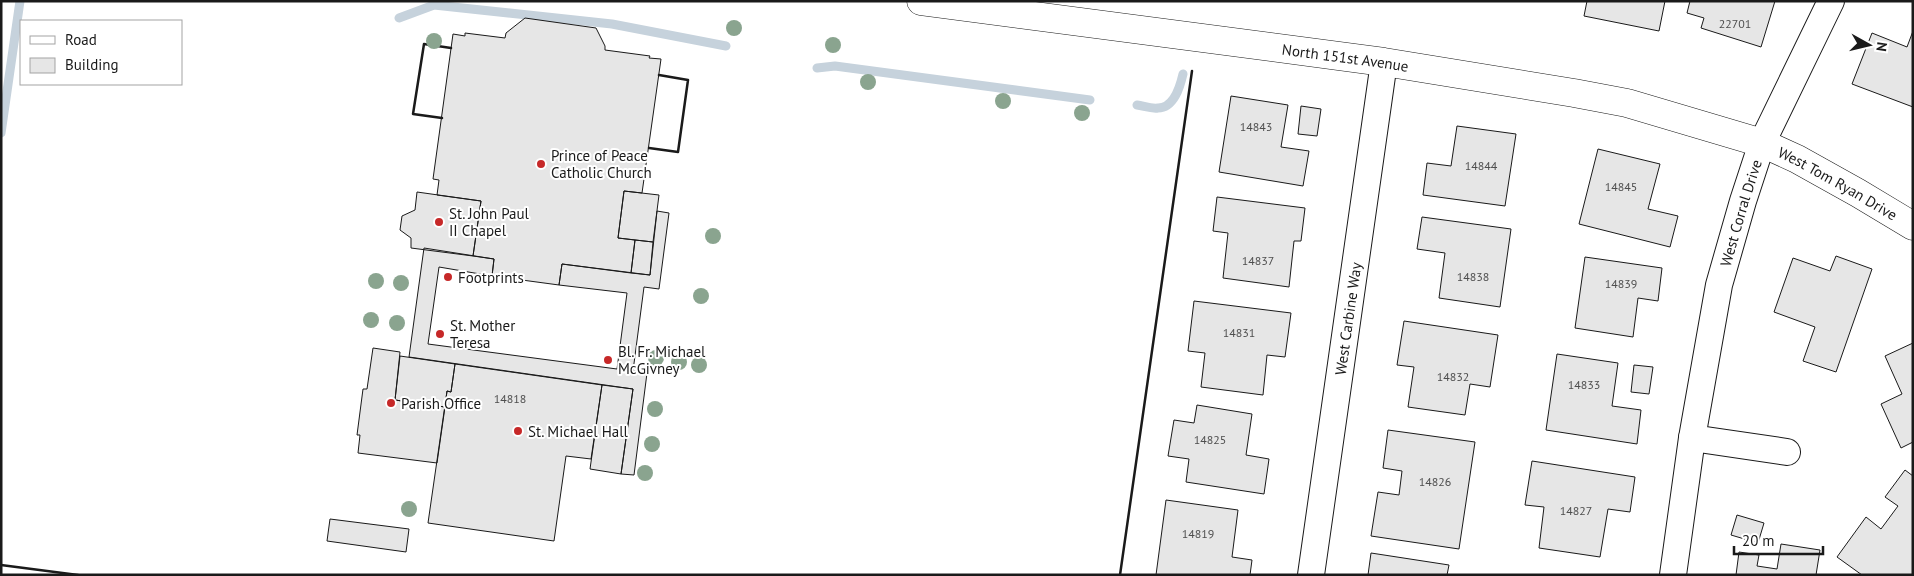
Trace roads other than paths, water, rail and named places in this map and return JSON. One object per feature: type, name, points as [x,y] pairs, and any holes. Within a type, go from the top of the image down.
[{"type":"street","name":"North 151st Avenue","points":[[921,1],[1384,62],[1574,92],[1628,103],[1762,143]]},
{"type":"street","name":"West Corral Drive","points":[[1672,575],[1692,438],[1719,285],[1762,143],[1831,1]]},
{"type":"street","name":"West Carbine Way","points":[[1311,575],[1384,62]]},
{"type":"street","name":"West Tom Ryan Drive","points":[[1762,143],[1797,159],[1858,192],[1913,226]]},
{"type":"street","points":[[1692,438],[1787,452]]},
{"type":"waterway","points":[[1,133],[20,1]]},
{"type":"waterway","points":[[399,18],[434,5],[612,24],[726,46]]},
{"type":"waterway","points":[[817,68],[835,66],[1090,100]]},
{"type":"waterway","points":[[1137,105],[1150,108],[1168,105],[1178,90],[1183,74]]},
{"type":"place","name":"Prince of Peace Catholic Church","points":[[541,164]]},
{"type":"place","name":"St. John Paul II Chapel","points":[[439,222]]},
{"type":"place","name":"Footprints","points":[[448,277]]},
{"type":"place","name":"St. Mother Teresa","points":[[440,334]]},
{"type":"place","name":"Bl. Fr. Michael McGivney","points":[[608,360]]},
{"type":"place","name":"Parish Office","points":[[391,403]]},
{"type":"place","name":"St. Michael Hall","points":[[518,431]]}]
